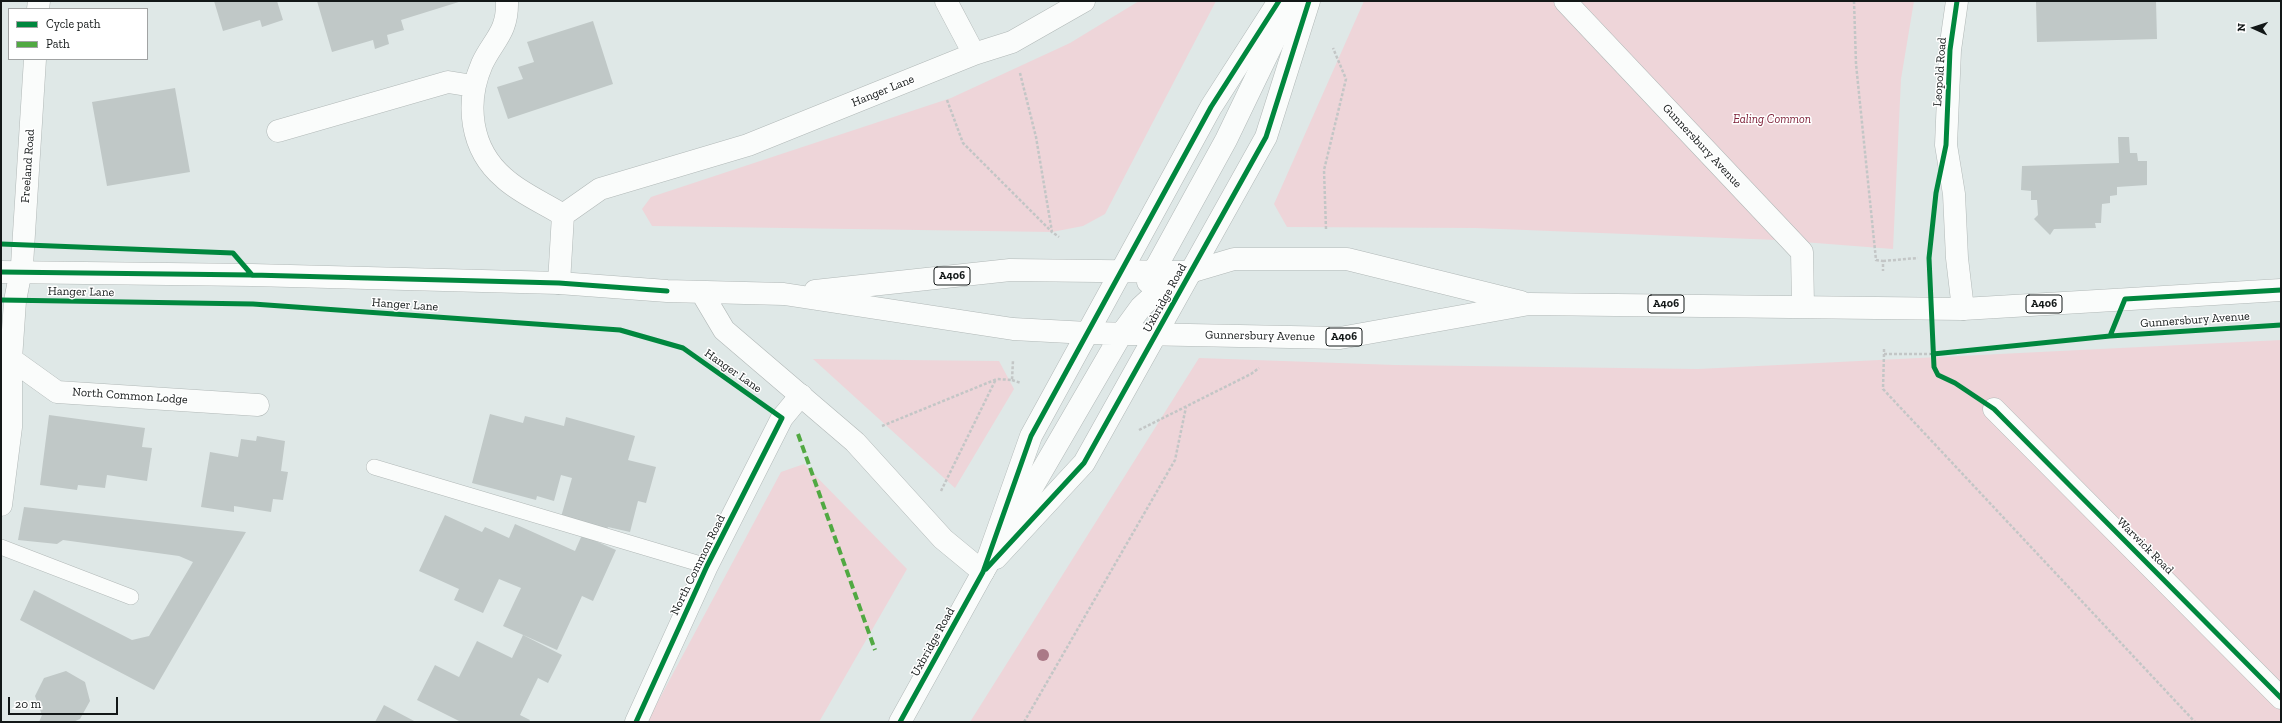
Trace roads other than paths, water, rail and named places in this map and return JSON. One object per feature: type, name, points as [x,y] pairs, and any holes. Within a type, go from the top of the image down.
[{"type":"main road","points":[[507,1],[503,28],[498,39],[482,63],[473,86],[471,100],[472,125],[491,164],[504,178],[563,215],[559,283]]},
{"type":"main road","points":[[946,1],[974,54]]},
{"type":"main road","name":"Hanger Lane","points":[[563,215],[600,189],[748,145],[974,54],[1012,42],[1084,1]]},
{"type":"main road","name":"Uxbridge Road","points":[[900,722],[983,572],[1031,436],[1211,107],[1279,1]]},
{"type":"main road","points":[[1088,333],[1117,317],[1137,300],[1155,272],[1226,140],[1293,1]]},
{"type":"main road","name":"Uxbridge Road","points":[[983,572],[1084,463],[1266,137],[1309,1]]},
{"type":"main road","name":"Gunnersbury Avenue","points":[[1565,1],[1802,252],[1802,305]]},
{"type":"main road","name":"Leopold Road","points":[[1957,1],[1950,50],[1946,145],[1954,194],[1957,258],[1964,309]]},
{"type":"main road","name":"Freeland Road","points":[[1,505],[11,427],[11,359],[15,301],[11,272],[35,60]]},
{"type":"main road","points":[[278,131],[448,82],[473,86]]},
{"type":"main road","name":"Gunnersbury Avenue","points":[[1190,272],[1234,259],[1347,259],[1529,304]]},
{"type":"main road","name":"Hanger Lane","points":[[784,294],[1010,270],[1121,272]]},
{"type":"main road","name":"Hanger Lane","points":[[11,272],[252,275],[559,283],[702,292],[784,294],[1013,329],[1088,333]]},
{"type":"main road","name":"A406","points":[[1121,272],[1190,272]]},
{"type":"main road","points":[[702,292],[724,330],[855,442],[943,539],[983,572],[1122,333],[1141,307],[1165,285],[1190,272]]},
{"type":"main road","name":"Gunnersbury Avenue","points":[[1156,334],[1340,338],[1529,304],[1802,305],[1964,309],[2281,290]]},
{"type":"main road","name":"A406","points":[[1088,333],[1156,334]]},
{"type":"main road","name":"North Common Lodge","points":[[11,359],[57,392],[258,405]]},
{"type":"main road","name":"North Common Road","points":[[636,722],[707,566],[782,418],[801,395]]},
{"type":"main road","name":"Warwick Road","points":[[1994,409],[2281,698]]},
{"type":"lane","points":[[374,467],[707,566]]},
{"type":"lane","points":[[1,547],[132,597]]},
{"type":"park label","name":"Ealing Common","points":[[1772,120]]}]
